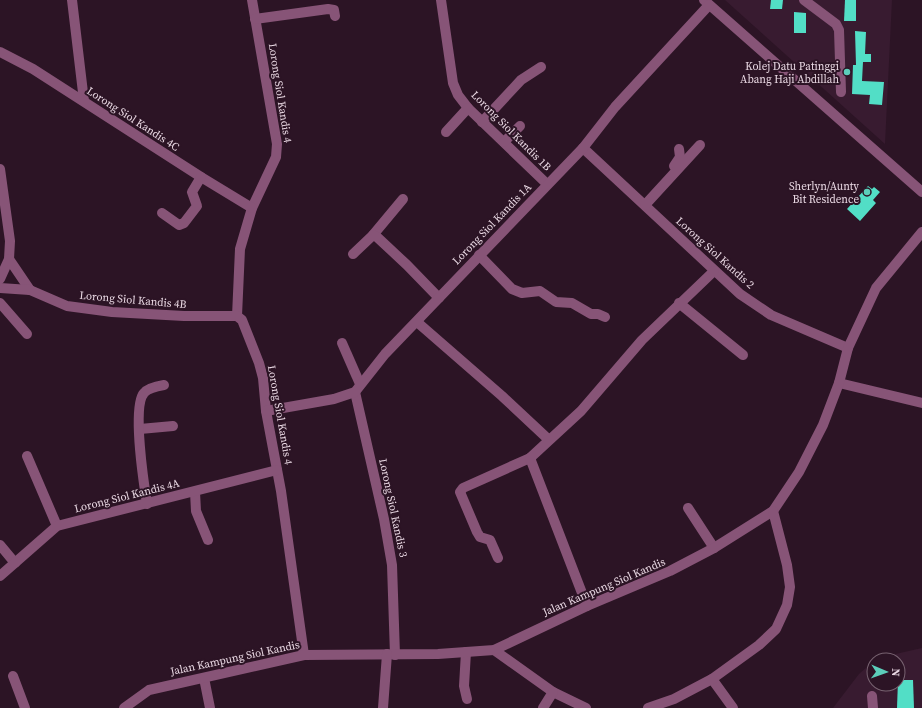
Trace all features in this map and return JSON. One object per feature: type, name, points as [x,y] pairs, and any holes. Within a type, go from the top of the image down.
[{"type":"street","points":[[72,0],[84,101]]},
{"type":"street","name":"Lorong Siol Kandis 4","points":[[252,0],[277,144],[276,158],[252,208],[240,249],[237,316],[242,320],[261,369],[266,411],[277,470],[304,655]]},
{"type":"street","name":"Lorong Siol Kandis 1B","points":[[441,0],[453,83],[458,95],[468,108],[547,184]]},
{"type":"street","points":[[804,0],[836,24],[840,30],[841,92]]},
{"type":"street","points":[[706,2],[922,192]]},
{"type":"street","name":"Lorong Siol Kandis 1A","points":[[357,388],[385,354],[583,148],[615,107],[706,2]]},
{"type":"street","points":[[256,19],[328,9],[334,10],[335,16]]},
{"type":"street","name":"Lorong Siol Kandis 4C","points":[[0,52],[33,69],[252,208]]},
{"type":"street","points":[[482,122],[521,80],[541,67]]},
{"type":"street","points":[[446,132],[468,108]]},
{"type":"street","points":[[504,142],[520,126]]},
{"type":"street","points":[[643,203],[700,145]]},
{"type":"street","name":"Lorong Siol Kandis 2","points":[[583,148],[740,294],[771,315],[848,348]]},
{"type":"street","points":[[643,203],[678,161],[681,154],[679,149]]},
{"type":"street","points":[[0,169],[10,241],[9,259],[0,279]]},
{"type":"street","points":[[162,213],[180,225],[184,223],[197,206],[192,192],[201,177]]},
{"type":"street","points":[[353,254],[372,235],[403,199]]},
{"type":"street","name":"Jalan Kampung Siol Kandis","points":[[124,708],[149,690],[304,655],[391,654],[494,650],[587,606],[670,572],[714,548],[773,511],[799,472],[823,425],[839,384],[848,348],[876,288],[922,232]]},
{"type":"street","points":[[372,235],[377,237],[407,265],[439,298]]},
{"type":"street","points":[[479,255],[512,289],[522,293],[540,291],[556,302],[572,303],[592,314],[598,314],[605,318]]},
{"type":"street","points":[[9,259],[30,290]]},
{"type":"street","points":[[498,558],[490,540],[480,537],[477,532],[460,492],[463,488],[530,458],[548,439],[565,427],[581,411],[642,340],[714,270]]},
{"type":"street","points":[[0,288],[30,290]]},
{"type":"street","name":"Lorong Siol Kandis 4B","points":[[30,290],[67,306],[112,312],[184,316],[237,316]]},
{"type":"street","points":[[0,303],[27,334]]},
{"type":"street","points":[[679,303],[742,354]]},
{"type":"street","points":[[417,322],[502,396],[548,439]]},
{"type":"street","name":"Lorong Siol Kandis 3","points":[[342,343],[357,388],[392,565],[391,654],[383,708]]},
{"type":"street","points":[[147,504],[139,446],[142,396],[148,390],[164,384]]},
{"type":"street","points":[[839,384],[922,403]]},
{"type":"street","points":[[266,411],[334,399],[357,388]]},
{"type":"street","points":[[140,428],[173,426]]},
{"type":"street","points":[[27,456],[57,526]]},
{"type":"street","points":[[530,458],[587,606]]},
{"type":"street","name":"Lorong Siol Kandis 4A","points":[[0,576],[57,526],[277,470]]},
{"type":"street","points":[[195,492],[196,511],[208,540]]},
{"type":"street","points":[[688,508],[714,548]]},
{"type":"street","points":[[648,708],[674,699],[712,679],[759,645],[776,629],[787,605],[790,587],[787,565],[773,511]]},
{"type":"street","points":[[0,545],[15,563]]},
{"type":"street","points":[[494,650],[552,692],[586,708]]},
{"type":"street","points":[[466,652],[464,686],[467,699]]},
{"type":"street","points":[[13,676],[25,708]]},
{"type":"street","points":[[204,678],[210,708]]},
{"type":"street","points":[[712,679],[733,708]]},
{"type":"street","points":[[543,708],[552,692]]},
{"type":"street","points":[[872,696],[873,708]]},
{"type":"shaded area","name":"Kolej Datu Patinggi Abang Haji Abdillah","points":[[725,0],[892,0],[885,144]]},
{"type":"shaded area","points":[[922,648],[922,708],[833,708],[859,674],[866,668],[866,692],[906,692],[906,652],[904,652]]},
{"type":"building","points":[[771,0],[783,0],[782,9],[770,9]]},
{"type":"building","points":[[845,0],[856,0],[856,21],[844,21]]},
{"type":"building","points":[[794,12],[806,13],[806,33],[794,33]]},
{"type":"building","points":[[855,31],[866,32],[865,54],[871,54],[871,62],[863,62],[862,81],[884,82],[882,105],[869,104],[870,95],[852,94],[853,65],[856,65]]},
{"type":"building","points":[[868,186],[872,189],[874,187],[880,192],[873,200],[876,203],[860,221],[847,209]]},
{"type":"building","points":[[906,680],[913,680],[914,708],[897,708],[898,692],[906,692]]},
{"type":"place","name":"Kolej Datu Patinggi Abang Haji Abdillah","points":[[847,72]]},
{"type":"place","name":"Sherlyn/Aunty Bit Residence","points":[[867,192]]}]
